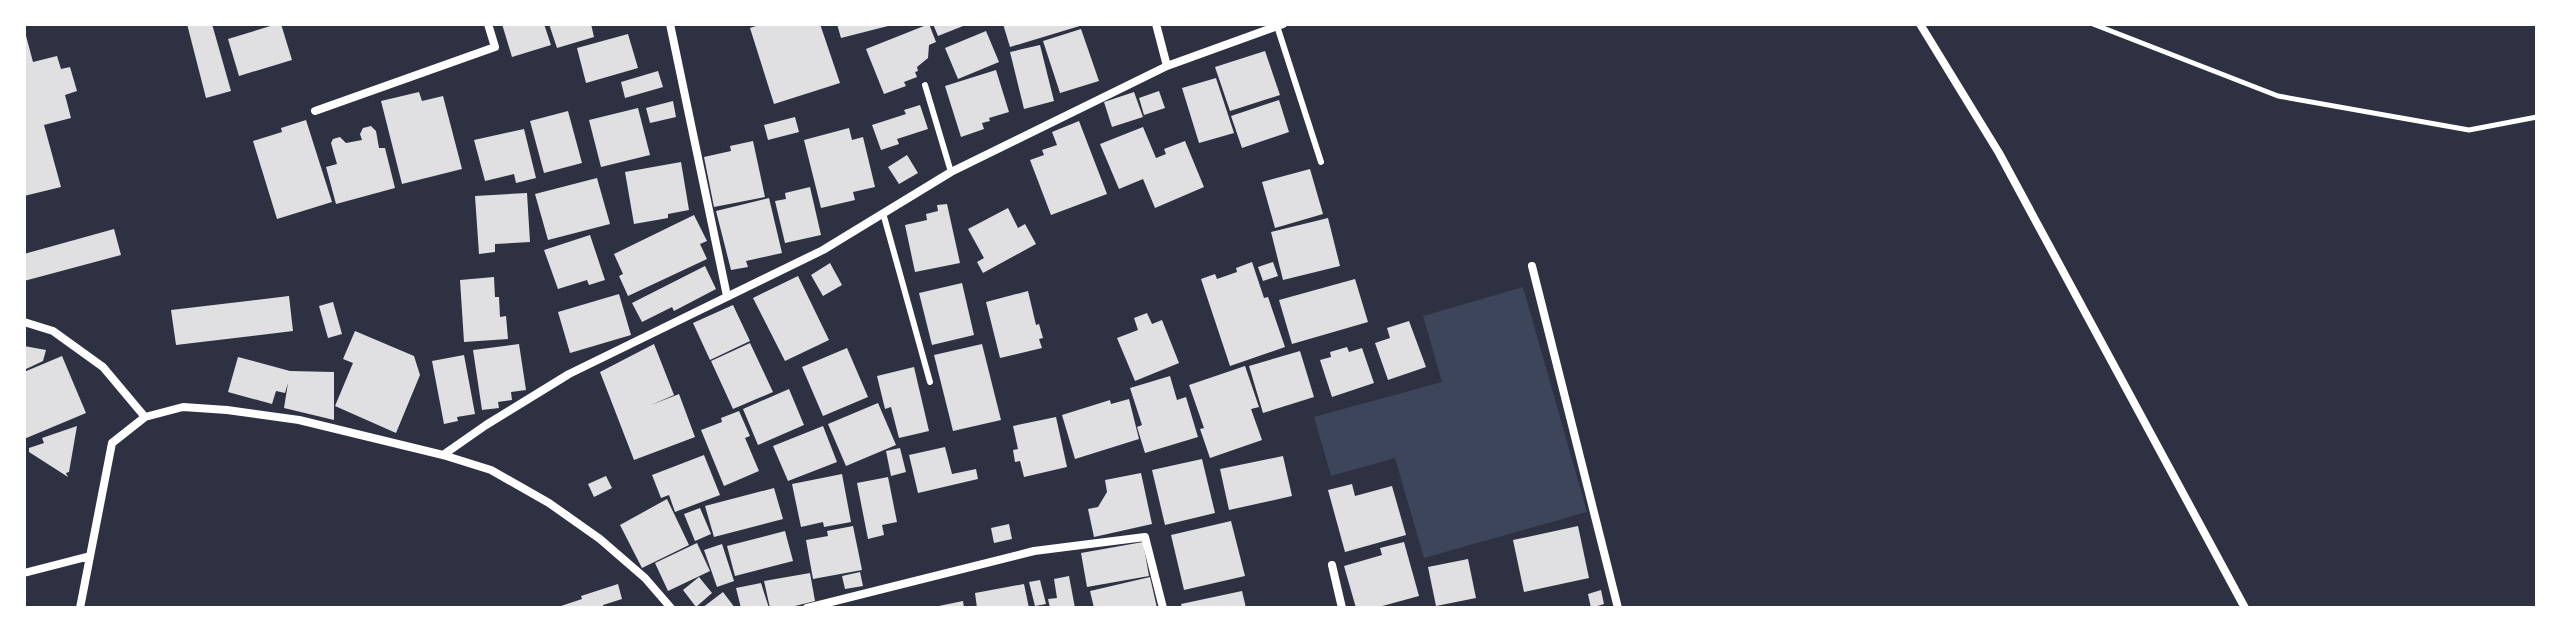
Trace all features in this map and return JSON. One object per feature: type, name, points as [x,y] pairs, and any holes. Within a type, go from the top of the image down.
[{"type":"street","points":[[315,111],[495,47],[488,24]]},
{"type":"street","points":[[670,24],[727,296]]},
{"type":"street","points":[[1156,24],[1167,66]]},
{"type":"street","points":[[1920,24],[2006,166],[2245,608]]},
{"type":"street","points":[[443,455],[569,374],[823,250],[951,172],[1167,66],[1280,25]]},
{"type":"street","points":[[1532,266],[1618,608]]},
{"type":"street","points":[[24,322],[53,331],[103,367],[145,417]]},
{"type":"street","points":[[80,608],[112,443],[145,417],[183,407],[299,420],[443,455],[491,470],[549,503],[600,539],[645,578],[671,608]]},
{"type":"street","points":[[807,608],[1034,551],[1145,537],[1163,608]]},
{"type":"street","points":[[24,573],[90,556]]},
{"type":"street","points":[[1332,565],[1342,608]]},
{"type":"lane","points":[[1280,25],[1321,162]]},
{"type":"lane","points":[[925,85],[951,172]]},
{"type":"lane","points":[[883,213],[930,382]]},
{"type":"path","points":[[2093,24],[2278,96],[2469,130],[2537,117]]},
{"type":"shaded area","points":[[1523,287],[1587,512],[1424,558],[1395,458],[1331,476],[1314,417],[1442,382],[1423,316]]},
{"type":"building","points":[[187,24],[212,24],[231,91],[206,98]]},
{"type":"building","points":[[281,24],[292,60],[239,76],[228,39]]},
{"type":"building","points":[[502,24],[544,24],[551,45],[512,57]]},
{"type":"building","points":[[549,24],[591,24],[594,37],[557,48]]},
{"type":"building","points":[[762,24],[820,24],[840,83],[774,104],[750,28]]},
{"type":"building","points":[[837,24],[892,24],[892,25],[841,38]]},
{"type":"building","points":[[929,24],[936,42],[929,45],[928,58],[917,67],[917,77],[904,82],[906,86],[884,94],[866,49]]},
{"type":"building","points":[[933,24],[968,24],[938,36]]},
{"type":"building","points":[[1003,24],[1083,24],[1083,25],[1010,47]]},
{"type":"building","points":[[1081,29],[1099,81],[1060,93],[1043,41]]},
{"type":"building","points":[[986,31],[999,62],[958,79],[945,48]]},
{"type":"building","points":[[25,32],[33,62],[57,56],[61,69],[70,67],[77,91],[65,95],[71,118],[44,125],[61,187],[24,196]]},
{"type":"building","points":[[628,34],[638,68],[586,83],[577,48]]},
{"type":"building","points":[[1040,45],[1054,101],[1024,109],[1010,52]]},
{"type":"building","points":[[1265,51],[1280,95],[1230,111],[1215,67]]},
{"type":"building","points":[[996,70],[1009,112],[989,118],[990,121],[982,123],[984,129],[961,137],[945,86]]},
{"type":"building","points":[[658,71],[663,87],[625,98],[621,82]]},
{"type":"building","points":[[1216,78],[1234,133],[1199,143],[1182,88]]},
{"type":"building","points":[[1159,91],[1165,108],[1144,115],[1139,98]]},
{"type":"building","points":[[419,92],[422,101],[443,96],[462,169],[402,184],[381,101]]},
{"type":"building","points":[[1134,92],[1143,117],[1112,127],[1104,102]]},
{"type":"building","points":[[1279,100],[1289,132],[1242,148],[1231,116]]},
{"type":"building","points":[[673,101],[676,117],[650,123],[646,108]]},
{"type":"building","points":[[920,105],[928,129],[897,139],[899,144],[881,150],[872,125],[906,114],[904,110]]},
{"type":"building","points":[[638,108],[650,155],[601,167],[589,120]]},
{"type":"building","points":[[568,111],[582,163],[544,173],[530,121]]},
{"type":"building","points":[[795,117],[799,132],[768,140],[764,125]]},
{"type":"building","points":[[306,120],[332,202],[277,219],[253,141]]},
{"type":"building","points":[[1079,121],[1107,194],[1051,215],[1030,160],[1044,155],[1042,150],[1057,145],[1052,132]]},
{"type":"building","points":[[371,126],[376,131],[379,148],[385,148],[395,188],[336,204],[326,167],[337,164],[331,143],[340,137],[346,143],[362,140],[360,134],[363,128]]},
{"type":"building","points":[[1143,127],[1156,158],[1166,154],[1164,149],[1185,141],[1204,187],[1155,208],[1143,179],[1119,189],[1100,144]]},
{"type":"building","points":[[849,128],[852,140],[863,137],[875,187],[853,192],[855,200],[821,208],[804,140]]},
{"type":"building","points":[[524,129],[536,178],[516,183],[514,174],[485,181],[474,140]]},
{"type":"building","points":[[753,141],[765,197],[714,207],[704,157],[731,151],[730,146]]},
{"type":"building","points":[[907,155],[918,173],[899,184],[888,167]]},
{"type":"building","points":[[681,162],[689,210],[668,214],[668,218],[634,224],[625,172]]},
{"type":"building","points":[[1310,169],[1323,214],[1275,228],[1262,182]]},
{"type":"building","points":[[597,178],[610,224],[548,240],[535,194]]},
{"type":"building","points":[[810,187],[821,235],[785,243],[775,201],[786,199],[785,193]]},
{"type":"building","points":[[527,193],[530,242],[495,244],[495,252],[479,254],[475,196]]},
{"type":"building","points":[[769,198],[782,253],[746,261],[748,267],[731,270],[716,211]]},
{"type":"building","points":[[947,204],[960,263],[915,272],[905,225],[927,220],[926,214],[938,211],[937,205]]},
{"type":"building","points":[[1008,208],[1018,228],[1025,224],[1036,244],[983,273],[977,262],[984,258],[968,229]]},
{"type":"building","points":[[694,215],[707,241],[700,244],[707,259],[628,296],[614,254]]},
{"type":"building","points":[[1328,218],[1340,266],[1283,280],[1271,232]]},
{"type":"building","points":[[114,229],[121,255],[24,281],[24,254]]},
{"type":"building","points":[[590,235],[605,280],[589,285],[587,280],[558,289],[544,250]]},
{"type":"building","points":[[1252,262],[1285,347],[1230,366],[1201,279],[1215,274],[1217,279],[1237,272],[1236,268]]},
{"type":"building","points":[[1273,262],[1278,276],[1263,281],[1258,267]]},
{"type":"building","points":[[830,263],[842,285],[823,296],[811,275]]},
{"type":"building","points":[[705,266],[716,289],[674,311],[672,307],[642,322],[632,303]]},
{"type":"building","points":[[798,276],[829,340],[785,361],[753,298]]},
{"type":"building","points":[[494,277],[495,297],[499,297],[500,317],[506,316],[508,339],[464,342],[460,280]]},
{"type":"building","points":[[1355,279],[1368,322],[1292,344],[1279,300]]},
{"type":"building","points":[[962,283],[974,335],[932,345],[919,293]]},
{"type":"building","points":[[1028,291],[1036,325],[1039,324],[1043,338],[1039,339],[1042,348],[1000,358],[986,302]]},
{"type":"building","points":[[619,294],[631,335],[570,353],[558,312]]},
{"type":"building","points":[[289,296],[293,331],[176,345],[171,310]]},
{"type":"building","points":[[333,302],[342,334],[328,338],[319,306]]},
{"type":"building","points":[[733,305],[750,341],[710,360],[693,323]]},
{"type":"building","points":[[1147,313],[1152,324],[1162,320],[1179,363],[1135,381],[1117,338],[1138,330],[1134,318]]},
{"type":"building","points":[[1409,321],[1426,367],[1388,380],[1375,343],[1390,338],[1387,328]]},
{"type":"building","points":[[355,331],[414,356],[420,375],[396,433],[335,406],[353,363],[343,359]]},
{"type":"building","points":[[750,343],[773,392],[733,409],[711,361]]},
{"type":"building","points":[[519,344],[526,390],[511,392],[512,400],[498,402],[499,408],[482,410],[473,350]]},
{"type":"building","points":[[654,344],[674,395],[651,405],[679,394],[695,437],[634,460],[600,372]]},
{"type":"building","points":[[982,344],[1001,420],[953,431],[934,355]]},
{"type":"building","points":[[24,346],[46,350],[43,361],[24,370]]},
{"type":"building","points":[[1347,347],[1349,352],[1362,348],[1374,383],[1332,397],[1320,360],[1331,357],[1330,352]]},
{"type":"building","points":[[847,348],[868,397],[823,416],[802,367]]},
{"type":"building","points":[[1300,351],[1314,397],[1263,413],[1249,366]]},
{"type":"building","points":[[464,355],[475,414],[457,417],[458,421],[444,424],[432,361]]},
{"type":"building","points":[[62,356],[86,413],[24,439],[24,372]]},
{"type":"building","points":[[238,357],[290,371],[334,372],[334,420],[284,408],[288,383],[285,393],[276,391],[272,404],[228,392]]},
{"type":"building","points":[[1245,366],[1259,407],[1251,409],[1262,440],[1210,458],[1200,429],[1204,428],[1189,385]]},
{"type":"building","points":[[914,367],[929,431],[899,438],[891,407],[885,409],[877,376]]},
{"type":"building","points":[[1170,376],[1177,400],[1186,397],[1198,437],[1145,453],[1137,427],[1142,425],[1130,388]]},
{"type":"building","points":[[789,389],[804,425],[758,445],[743,409]]},
{"type":"building","points":[[1129,399],[1139,439],[1075,459],[1062,415],[1110,400],[1111,404]]},
{"type":"building","points":[[878,403],[896,445],[846,466],[828,424]]},
{"type":"building","points":[[739,411],[750,436],[745,438],[759,471],[724,486],[701,430]]},
{"type":"building","points":[[1056,417],[1067,467],[1024,477],[1020,461],[1015,462],[1013,450],[1018,449],[1013,426]]},
{"type":"building","points":[[77,426],[69,472],[66,473],[68,477],[29,452],[29,448],[44,443],[42,438]]},
{"type":"building","points":[[823,426],[837,462],[788,481],[773,446]]},
{"type":"building","points":[[945,447],[952,474],[976,469],[978,479],[918,493],[909,455]]},
{"type":"building","points":[[900,448],[906,472],[891,476],[886,451]]},
{"type":"building","points":[[704,455],[720,495],[675,512],[669,495],[661,498],[652,475]]},
{"type":"building","points":[[1283,456],[1292,496],[1229,510],[1220,469]]},
{"type":"building","points":[[1202,459],[1215,513],[1165,525],[1152,470]]},
{"type":"building","points":[[1141,473],[1152,524],[1094,537],[1088,509],[1098,507],[1107,492],[1105,480]]},
{"type":"building","points":[[842,474],[851,522],[824,527],[823,522],[801,527],[792,484]]},
{"type":"building","points":[[606,476],[612,488],[594,497],[588,484]]},
{"type":"building","points":[[888,477],[897,522],[882,525],[884,535],[868,539],[857,483]]},
{"type":"building","points":[[1352,484],[1355,496],[1392,486],[1406,535],[1345,552],[1328,490]]},
{"type":"building","points":[[774,488],[783,519],[714,537],[705,506]]},
{"type":"building","points":[[667,499],[689,545],[642,568],[620,525]]},
{"type":"building","points":[[700,508],[711,534],[695,541],[684,514]]},
{"type":"building","points":[[1231,521],[1245,576],[1184,590],[1171,535]]},
{"type":"building","points":[[1009,524],[1012,539],[994,543],[991,528]]},
{"type":"building","points":[[853,526],[862,570],[813,579],[806,540],[828,536],[827,531]]},
{"type":"building","points":[[1578,526],[1589,578],[1524,592],[1513,540]]},
{"type":"building","points":[[785,531],[793,561],[735,576],[727,546]]},
{"type":"building","points":[[1143,542],[1149,576],[1087,587],[1081,553]]},
{"type":"building","points":[[1404,542],[1419,596],[1375,608],[1356,608],[1344,566],[1382,555],[1380,548]]},
{"type":"building","points":[[697,543],[710,571],[668,591],[655,563]]},
{"type":"building","points":[[722,544],[734,581],[717,587],[704,550]]},
{"type":"building","points":[[1468,559],[1476,598],[1436,606],[1428,567]]},
{"type":"building","points":[[860,572],[863,586],[845,589],[842,576]]},
{"type":"building","points":[[810,573],[815,601],[787,608],[770,608],[764,581]]},
{"type":"building","points":[[1069,576],[1075,608],[1050,608],[1048,599],[1057,598],[1054,579]]},
{"type":"building","points":[[699,577],[712,593],[696,607],[683,590]]},
{"type":"building","points":[[1150,577],[1157,608],[1094,608],[1090,591]]},
{"type":"building","points":[[1040,580],[1046,604],[1035,606],[1029,582]]},
{"type":"building","points":[[761,583],[769,608],[741,608],[736,588]]},
{"type":"building","points":[[618,584],[622,599],[603,605],[604,608],[555,608],[582,599],[581,596]]},
{"type":"building","points":[[1024,584],[1029,608],[977,608],[975,593]]},
{"type":"building","points":[[1601,590],[1604,604],[1591,608],[1588,594]]},
{"type":"building","points":[[1242,591],[1246,608],[1182,608],[1181,604]]},
{"type":"building","points":[[723,592],[735,608],[702,608]]},
{"type":"building","points":[[963,601],[964,608],[934,608],[934,607]]}]
